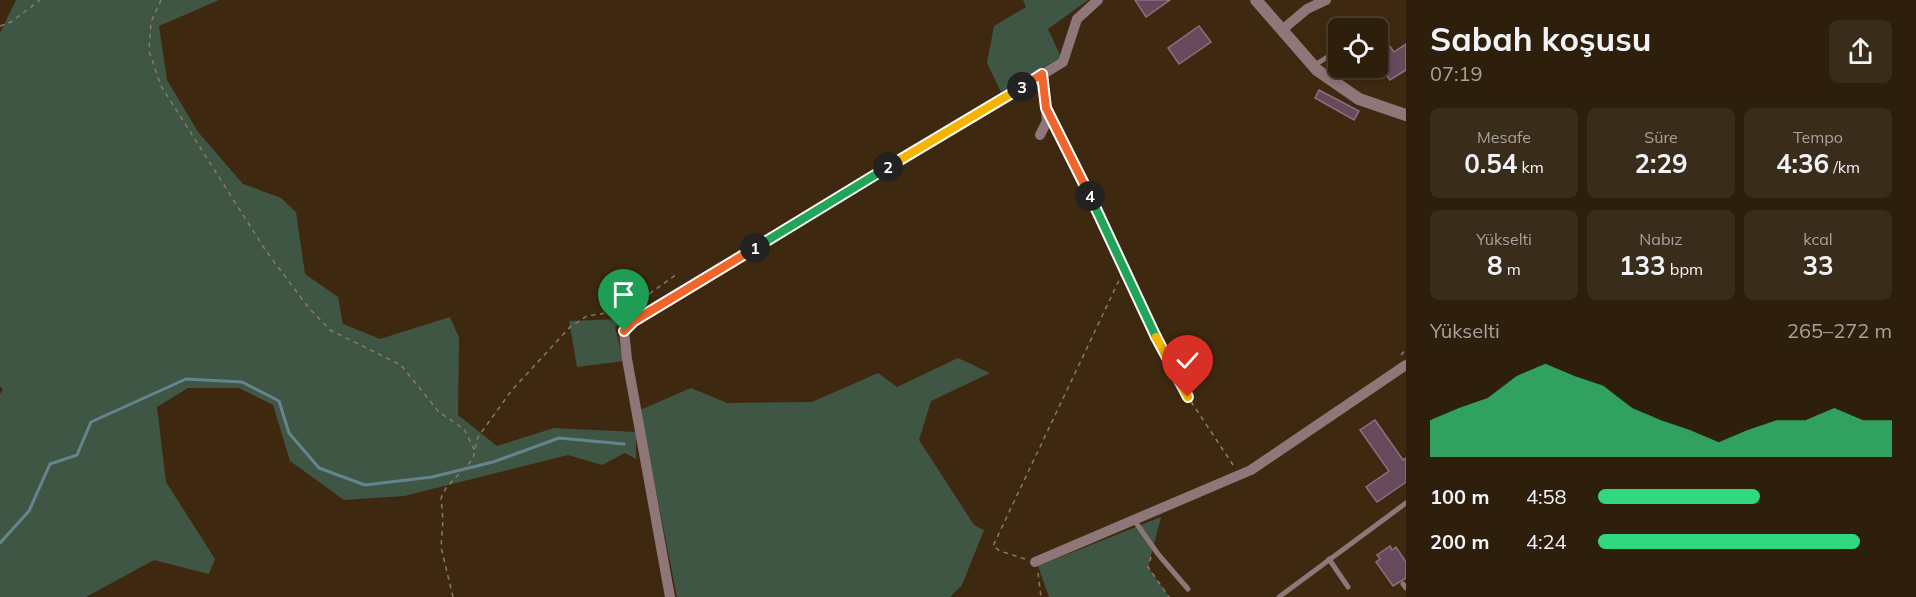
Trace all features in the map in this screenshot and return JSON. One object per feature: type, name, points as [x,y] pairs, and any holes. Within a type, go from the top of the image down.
[{"type":"street","points":[[670,597],[627,359],[624,331],[634,321],[1064,62],[1077,19],[1098,0]]},
{"type":"street","points":[[1256,0],[1314,66],[1359,99],[1406,115]]},
{"type":"street","points":[[1282,30],[1306,9],[1321,1]]},
{"type":"street","points":[[1040,135],[1047,121],[1042,74]]},
{"type":"street","points":[[1035,562],[1240,475],[1406,364]]},
{"type":"lane","points":[[1314,66],[1328,57]]},
{"type":"lane","points":[[1279,597],[1406,503]]},
{"type":"lane","points":[[1134,520],[1188,589]]},
{"type":"lane","points":[[1329,559],[1348,587]]},
{"type":"path","points":[[0,26],[11,22],[40,0]]},
{"type":"path","points":[[161,0],[151,22],[149,51],[160,86],[266,251],[309,308],[330,330],[401,365],[439,412],[464,429],[475,451]]},
{"type":"path","points":[[1056,127],[1124,272],[1188,397],[1240,475]]},
{"type":"path","points":[[1041,597],[1035,562],[1000,551],[993,546],[1124,272]]},
{"type":"path","points":[[453,597],[441,547],[443,520],[441,498],[473,459],[478,437],[512,390],[570,327],[587,315],[612,312],[638,302],[677,274]]},
{"type":"path","points":[[1154,548],[1148,567],[1169,597]]},
{"type":"green space","points":[[16,0],[219,0],[159,26],[167,80],[198,132],[243,184],[281,198],[296,212],[305,274],[338,297],[343,324],[380,339],[450,317],[459,338],[458,415],[497,446],[554,428],[636,432],[636,459],[625,453],[602,465],[568,455],[404,496],[344,500],[290,461],[273,405],[239,388],[188,388],[157,407],[166,482],[215,559],[209,574],[154,560],[86,597],[0,597],[0,394],[3,390],[0,386],[0,33]]},
{"type":"green space","points":[[1023,0],[1088,0],[1048,29],[1061,57],[1001,92],[987,63],[994,26],[1026,7]]},
{"type":"green space","points":[[621,319],[615,328],[624,361],[577,367],[569,321]]},
{"type":"green space","points":[[958,358],[990,373],[931,401],[919,440],[974,525],[984,530],[962,585],[950,597],[677,597],[640,410],[691,388],[727,403],[812,402],[878,373],[897,387]]},
{"type":"green space","points":[[1161,517],[1148,567],[1169,597],[1049,597],[1038,566]]},
{"type":"building","points":[[1135,0],[1170,0],[1146,17]]},
{"type":"building","points":[[1199,26],[1211,42],[1179,64],[1168,48]]},
{"type":"building","points":[[1406,44],[1406,70],[1390,80],[1388,77],[1388,46],[1394,52]]},
{"type":"building","points":[[1319,90],[1359,111],[1354,120],[1315,98]]},
{"type":"building","points":[[1375,420],[1403,460],[1406,458],[1406,482],[1377,502],[1366,487],[1389,471],[1360,430]]},
{"type":"building","points":[[1390,546],[1392,550],[1396,547],[1406,562],[1406,578],[1393,586],[1376,562],[1380,559],[1377,555]]},
{"type":"waterway","points":[[0,543],[29,511],[50,464],[77,455],[91,422],[186,379],[242,382],[279,401],[289,433],[319,468],[365,485],[432,477],[493,462],[559,438],[624,444]]},
{"type":"route","points":[[624,331],[634,321],[1042,74],[1046,108],[1081,175],[1122,267],[1170,365],[1188,397]]}]
